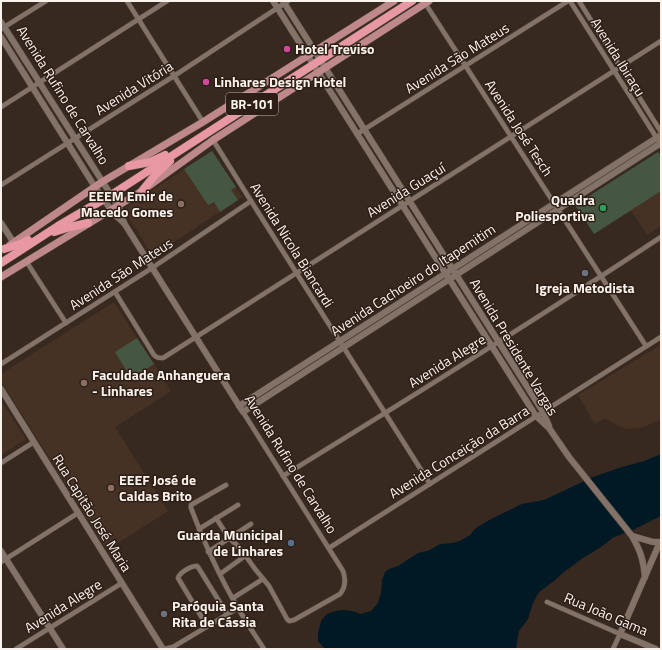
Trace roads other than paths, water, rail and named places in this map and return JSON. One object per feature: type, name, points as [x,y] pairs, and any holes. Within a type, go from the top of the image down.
[{"type":"highway","name":"BR-101","points":[[1,263],[191,143],[319,66],[412,1]]},
{"type":"highway","points":[[129,166],[150,162],[191,143]]},
{"type":"highway","points":[[142,191],[155,175],[191,143]]},
{"type":"highway","points":[[42,236],[70,226],[88,223]]},
{"type":"highway","points":[[2,250],[23,243],[40,233],[58,226]]},
{"type":"main road","name":"Avenida Presidente Vargas","points":[[273,1],[308,56],[319,66],[364,130],[543,412],[549,428]]},
{"type":"main road","points":[[2,250],[102,182],[203,122],[394,1]]},
{"type":"main road","name":"Avenida Presidente Vargas","points":[[285,2],[315,52],[319,66],[357,134],[536,416],[549,428]]},
{"type":"main road","points":[[1,277],[142,191],[319,66],[427,2]]},
{"type":"main road","name":"Avenida Rufino de Carvalho","points":[[2,26],[102,182],[107,197]]},
{"type":"main road","name":"Avenida Rufino de Carvalho","points":[[1,37],[96,187],[118,206],[124,223],[243,412]]},
{"type":"main road","points":[[243,412],[341,344],[660,141]]},
{"type":"main road","points":[[107,197],[111,210],[124,223]]},
{"type":"main road","points":[[1,223],[14,243]]},
{"type":"main road","name":"Avenida Cachoeiro do Itapemitim","points":[[240,406],[341,344]]},
{"type":"main road","name":"Rua Capitão José Maria","points":[[1,389],[164,649]]},
{"type":"main road","points":[[549,428],[569,457],[631,535],[644,562],[645,577]]},
{"type":"main road","points":[[620,634],[661,542],[654,542],[631,535]]},
{"type":"main road","points":[[1,551],[3,560],[63,649]]},
{"type":"main road","name":"Rua João Gama","points":[[620,634],[656,649]]},
{"type":"street","points":[[2,26],[46,1]]},
{"type":"street","points":[[127,1],[203,122]]},
{"type":"street","points":[[1,107],[167,1]]},
{"type":"street","name":"Avenida São Mateus","points":[[357,134],[569,1]]},
{"type":"street","name":"Avenida Ibiraçu","points":[[569,1],[660,141]]},
{"type":"street","name":"Avenida Ibiraçu","points":[[579,1],[661,132]]},
{"type":"street","name":"Avenida Vitória","points":[[1,185],[174,76],[285,2]]},
{"type":"street","name":"Avenida José Tesch","points":[[427,2],[466,66],[646,346]]},
{"type":"street","name":"Avenida Guaçuí","points":[[115,292],[156,357],[163,358],[661,41]]},
{"type":"street","name":"Avenida Nicola Biancardi","points":[[213,140],[430,484]]},
{"type":"street","name":"Avenida São Mateus","points":[[1,364],[152,268],[251,201]]},
{"type":"street","name":"Avenida Alegre","points":[[283,476],[492,346],[661,237]]},
{"type":"street","points":[[26,261],[66,323]]},
{"type":"street","name":"Avenida Conceição da Barra","points":[[329,548],[661,336]]},
{"type":"street","name":"Avenida Rufino de Carvalho","points":[[243,412],[343,571],[345,584],[344,590],[340,594],[291,621],[287,619],[274,594],[263,578]]},
{"type":"street","points":[[1,463],[34,442]]},
{"type":"street","points":[[226,485],[191,505],[191,507],[208,552],[232,598],[264,649]]},
{"type":"street","points":[[199,529],[238,505]]},
{"type":"street","points":[[3,560],[78,513]]},
{"type":"street","points":[[216,518],[229,538],[240,548],[263,578],[232,598]]},
{"type":"street","points":[[208,552],[251,524]]},
{"type":"street","points":[[220,574],[246,556]]},
{"type":"street","points":[[207,626],[178,579],[179,575],[193,566],[197,566],[227,614]]},
{"type":"street","name":"Avenida Alegre","points":[[16,649],[122,583]]},
{"type":"street","name":"Rua João Gama","points":[[547,602],[620,634]]},
{"type":"street","points":[[164,649],[172,648],[238,608]]},
{"type":"street","points":[[613,649],[620,634]]},
{"type":"water","points":[[661,454],[661,516],[633,530],[614,537],[583,558],[539,592],[533,603],[528,619],[519,631],[516,649],[325,649],[318,641],[321,621],[327,614],[343,610],[361,614],[371,611],[378,603],[385,572],[398,566],[418,553],[430,550],[440,544],[460,541],[470,535],[476,528],[491,519],[522,504],[544,500],[593,477]]},
{"type":"place","name":"Hotel Treviso","points":[[287,49]]},
{"type":"place","name":"Linhares Design Hotel","points":[[206,82]]},
{"type":"place","name":"EEEM Emir de Macedo Gomes","points":[[181,204]]},
{"type":"place","name":"Quadra Poliesportiva","points":[[603,208]]},
{"type":"place","name":"Igreja Metodista","points":[[585,273]]},
{"type":"place","name":"Faculdade Anhanguera - Linhares","points":[[84,383]]},
{"type":"place","name":"EEEF José de Caldas Brito","points":[[111,488]]},
{"type":"place","name":"Guarda Municipal de Linhares","points":[[291,543]]},
{"type":"place","name":"Paróquia Santa Rita de Cássia","points":[[164,614]]}]
